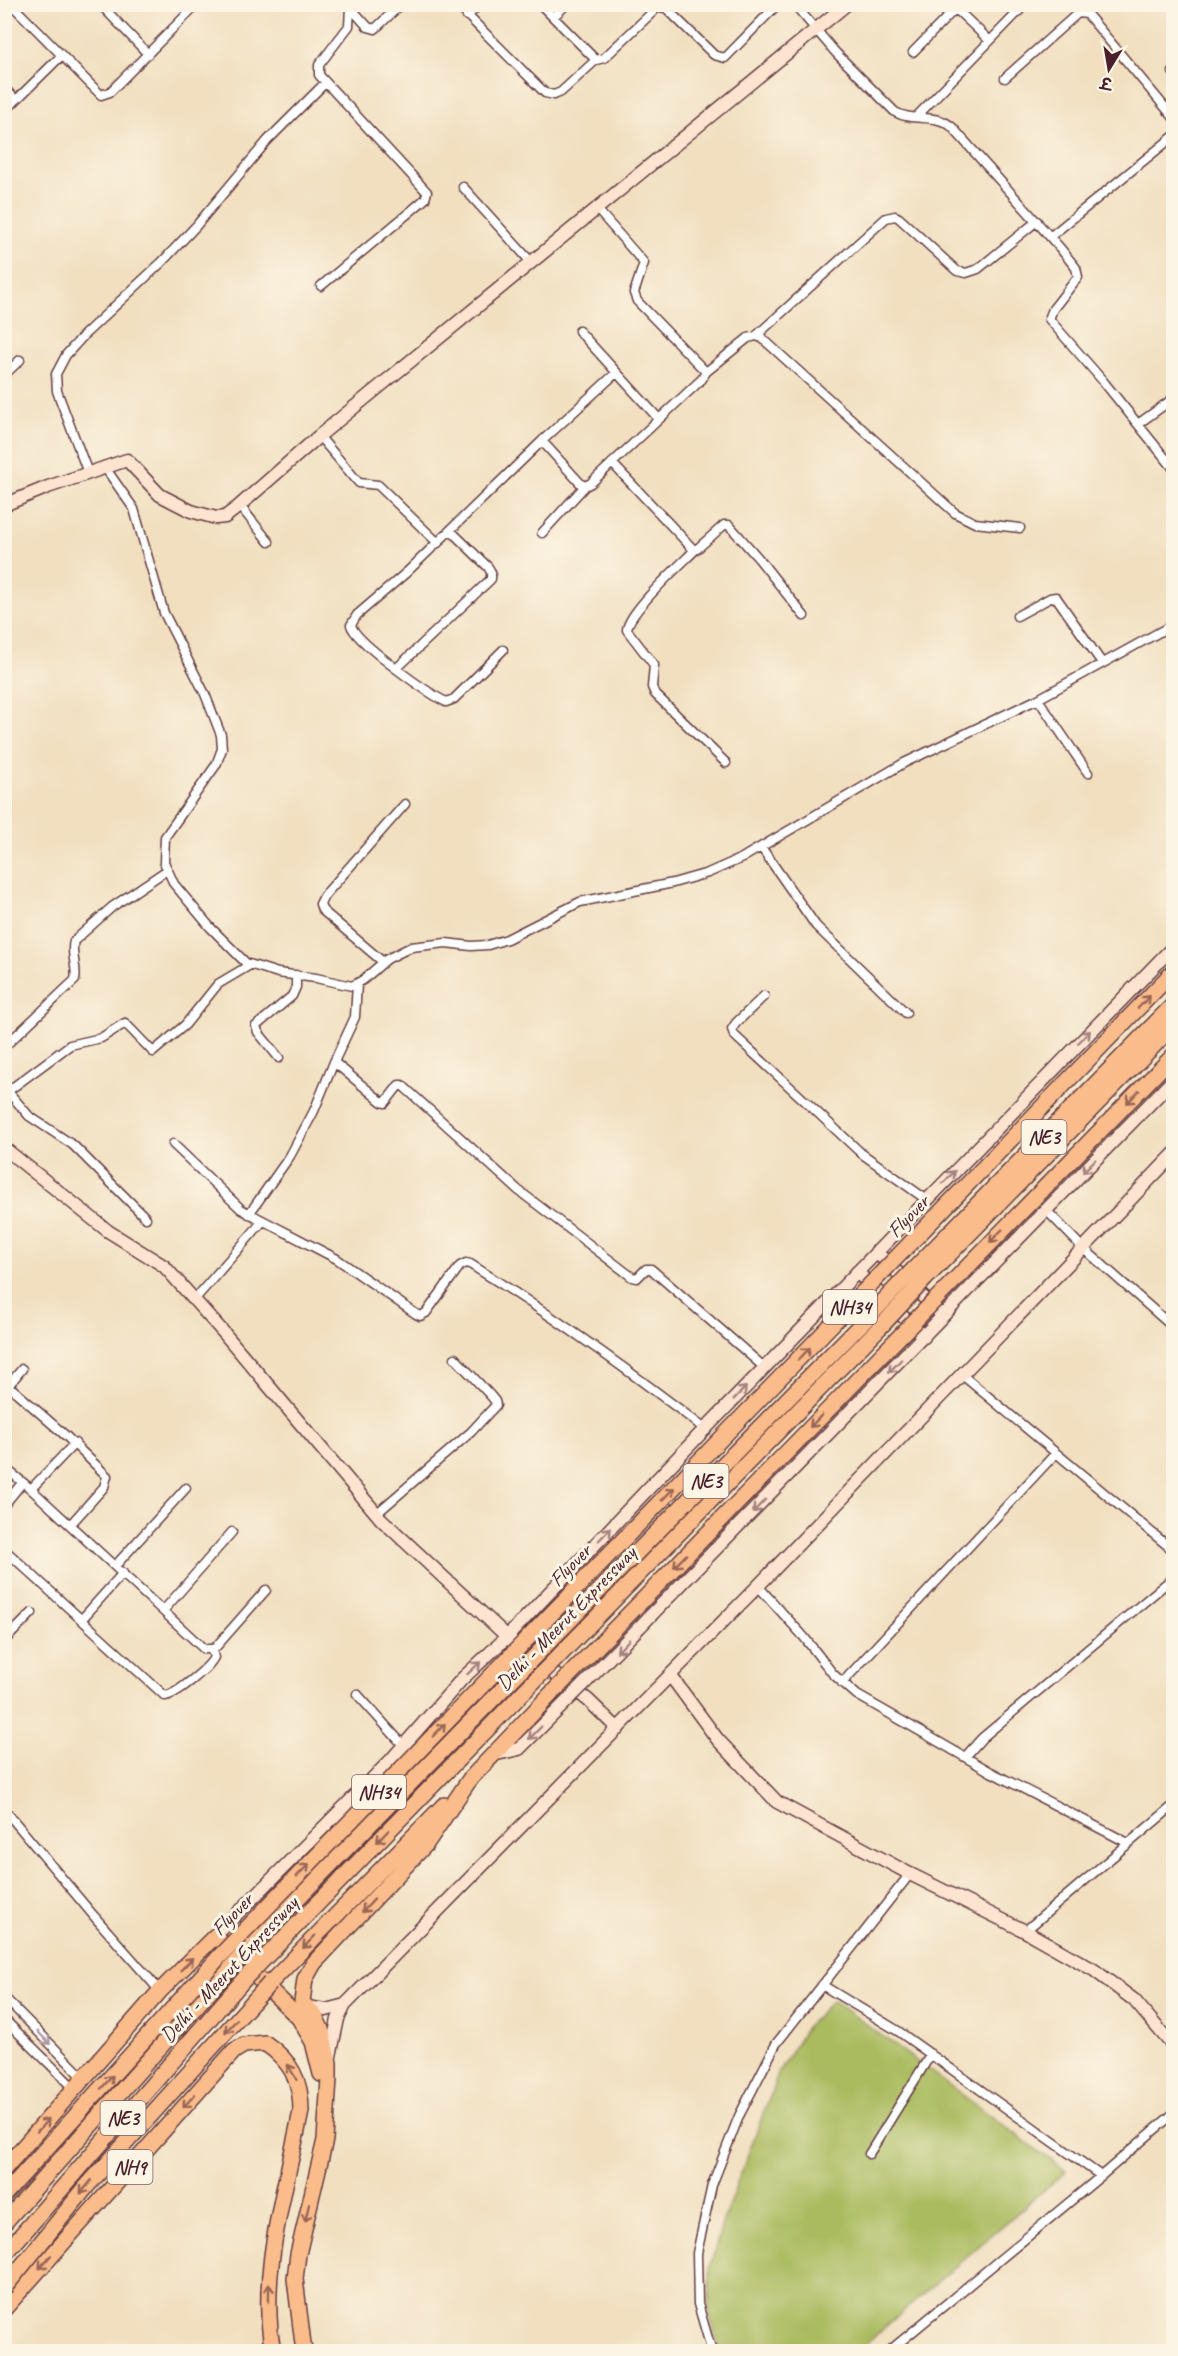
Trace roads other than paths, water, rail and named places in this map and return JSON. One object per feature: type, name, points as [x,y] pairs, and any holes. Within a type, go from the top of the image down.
[{"type":"highway","name":"Flyover","points":[[4,2195],[222,1954],[1173,971]]},
{"type":"highway","name":"Delhi - Meerut Expressway","points":[[4,2255],[246,1977],[885,1322],[920,1274],[1173,1004]]},
{"type":"highway","name":"Delhi - Meerut Expressway","points":[[4,2223],[244,1953],[874,1311],[920,1274],[1173,1025]]},
{"type":"highway","name":"NH34","points":[[4,2288],[87,2186],[245,2010],[1173,1055]]},
{"type":"highway","name":"NH34","points":[[304,2005],[305,1979],[314,1963],[426,1844],[470,1779]]},
{"type":"highway","points":[[4,2169],[160,1991],[215,1936],[299,2018],[324,2062]]},
{"type":"highway","points":[[304,2005],[315,2016],[321,2029],[327,2112],[321,2156],[297,2254],[295,2279],[304,2352]]},
{"type":"highway","name":"NH9","points":[[4,2309],[234,2051],[244,2045],[265,2043],[279,2053],[294,2074],[301,2090],[301,2111],[270,2267],[268,2294],[273,2352]]},
{"type":"highway","points":[[294,2148],[303,2129],[315,2129],[320,2136],[321,2156]]},
{"type":"street","points":[[10,4],[101,95],[110,92],[197,4]]},
{"type":"street","points":[[100,4],[148,54]]},
{"type":"street","points":[[349,6],[368,27],[375,28],[401,4]]},
{"type":"street","points":[[456,4],[549,95],[561,92],[596,60],[604,58],[654,10],[666,8],[714,55],[725,58],[778,4]]},
{"type":"street","points":[[467,16],[480,4]]},
{"type":"street","points":[[540,4],[596,60]]},
{"type":"street","points":[[552,17],[567,4]]},
{"type":"street","points":[[794,4],[815,30],[895,112],[903,116],[935,118],[946,122],[1051,236],[1076,268],[1078,277],[1053,309],[1049,319],[1173,469]]},
{"type":"street","points":[[4,505],[104,466],[127,460],[160,495],[191,511],[212,518],[225,517],[319,436],[847,4]]},
{"type":"street","points":[[916,117],[1020,10],[1022,4]]},
{"type":"street","points":[[321,286],[411,212],[424,199],[427,192],[319,75],[319,65],[346,31],[350,21],[349,6]]},
{"type":"street","points":[[913,52],[954,6],[990,41]]},
{"type":"street","points":[[1005,78],[1078,13],[1087,14],[1173,118]]},
{"type":"street","points":[[4,112],[61,56]]},
{"type":"street","points":[[88,472],[57,391],[56,374],[66,355],[162,261],[268,140],[325,83]]},
{"type":"street","points":[[4,88],[16,100]]},
{"type":"street","points":[[1051,236],[1173,136]]},
{"type":"street","points":[[463,187],[531,262]]},
{"type":"street","points":[[596,208],[644,263],[634,293],[638,301],[706,372]]},
{"type":"street","points":[[542,533],[585,486],[702,379],[706,372],[748,339],[756,336],[886,218],[895,216],[899,218],[957,271],[966,273],[978,269],[1037,221]]},
{"type":"street","points":[[579,331],[658,417]]},
{"type":"street","points":[[756,336],[762,338],[955,513],[975,523],[1020,528]]},
{"type":"street","points":[[4,375],[20,360]]},
{"type":"street","points":[[503,650],[451,701],[446,702],[397,668],[355,633],[351,624],[357,615],[451,531],[542,441],[616,373]]},
{"type":"street","points":[[1138,424],[1173,398]]},
{"type":"street","points":[[319,436],[359,483],[378,485],[438,543]]},
{"type":"street","points":[[542,441],[580,484],[585,486]]},
{"type":"street","points":[[612,463],[690,548],[695,550]]},
{"type":"street","points":[[104,466],[134,509],[164,613],[205,694],[222,735],[222,749],[216,765],[165,837],[163,849],[167,870],[186,900],[210,927],[250,964],[278,973],[316,978],[348,986],[357,984],[399,951],[423,945],[446,943],[471,946],[488,945],[507,939],[580,902],[673,883],[708,873],[761,847],[904,763],[1038,699],[1173,624]]},
{"type":"street","points":[[240,506],[269,542]]},
{"type":"street","points":[[726,763],[655,694],[652,687],[654,665],[627,630],[629,621],[695,550],[724,525],[729,525],[759,559],[804,616]]},
{"type":"street","points":[[397,668],[492,576],[488,567],[451,531]]},
{"type":"street","points":[[1017,616],[1056,597],[1102,663]]},
{"type":"street","points":[[1038,699],[1088,773]]},
{"type":"street","points":[[383,962],[322,909],[320,904],[324,896],[405,804]]},
{"type":"street","points":[[761,847],[816,926],[906,1013]]},
{"type":"street","points":[[4,1047],[75,980],[72,948],[74,941],[112,907],[167,870]]},
{"type":"street","points":[[215,1936],[404,1746],[462,1679],[507,1637],[1173,946]]},
{"type":"street","points":[[146,1218],[73,1145],[29,1116],[6,1089],[70,1045],[101,1038],[125,1023],[153,1052],[191,1018],[218,984],[250,964]]},
{"type":"street","points":[[279,1058],[258,1032],[256,1026],[292,996],[296,987],[296,975]]},
{"type":"street","points":[[249,1214],[296,1145],[314,1111],[355,1017],[357,984]]},
{"type":"street","points":[[764,996],[735,1023],[732,1029],[734,1035],[861,1153],[927,1200]]},
{"type":"street","points":[[334,1062],[382,1102],[385,1103],[399,1085],[402,1085],[518,1190],[632,1277],[637,1278],[646,1269],[651,1269],[765,1368]]},
{"type":"street","points":[[492,1755],[519,1749],[583,1686],[1173,1079]]},
{"type":"street","points":[[173,1144],[223,1193],[249,1214],[336,1259],[420,1316],[426,1312],[460,1266],[470,1264],[577,1333],[705,1429]]},
{"type":"street","points":[[4,1148],[108,1231],[164,1266],[195,1299],[376,1514],[507,1637],[588,1700],[618,1729]]},
{"type":"street","points":[[324,2062],[345,2005],[758,1586],[1173,1154]]},
{"type":"street","points":[[1047,1211],[1082,1247],[1173,1328]]},
{"type":"street","points":[[195,1299],[262,1222]]},
{"type":"street","points":[[876,1252],[943,1316]]},
{"type":"street","points":[[857,1272],[924,1337]]},
{"type":"street","points":[[376,1514],[465,1438],[496,1405],[490,1395],[455,1358]]},
{"type":"street","points":[[22,1369],[7,1388],[75,1443],[104,1471],[107,1482],[70,1525]]},
{"type":"street","points":[[961,1374],[1173,1551]]},
{"type":"street","points":[[31,1489],[75,1443]]},
{"type":"street","points":[[842,1683],[1056,1453]]},
{"type":"street","points":[[4,1467],[31,1489],[204,1649],[212,1651]]},
{"type":"street","points":[[4,1505],[22,1483]]},
{"type":"street","points":[[115,1566],[186,1488]]},
{"type":"street","points":[[163,1611],[232,1532]]},
{"type":"street","points":[[4,1549],[165,1696],[172,1695],[210,1664],[214,1657],[212,1651]]},
{"type":"street","points":[[82,1619],[123,1573]]},
{"type":"street","points":[[966,1756],[982,1738],[1173,1577]]},
{"type":"street","points":[[758,1586],[842,1683],[872,1704],[1026,1791],[1128,1843]]},
{"type":"street","points":[[212,1651],[266,1590]]},
{"type":"street","points":[[4,1641],[32,1613]]},
{"type":"street","points":[[670,1675],[718,1740],[772,1798],[786,1808],[910,1874],[1025,1931],[1114,1983],[1134,2000],[1173,2047]]},
{"type":"street","points":[[357,1694],[404,1746]]},
{"type":"street","points":[[1025,1931],[1173,1805]]},
{"type":"street","points":[[4,1809],[160,1991]]},
{"type":"street","points":[[712,2352],[698,2304],[697,2253],[712,2185],[739,2116],[776,2044],[910,1874]]},
{"type":"street","points":[[822,1985],[898,2031],[1101,2176]]},
{"type":"street","points":[[6,2001],[79,2083]]},
{"type":"street","points":[[304,2005],[326,2010],[345,2005]]},
{"type":"street","points":[[4,2019],[79,2083]]},
{"type":"street","points":[[869,2154],[931,2054]]},
{"type":"street","points":[[888,2352],[1101,2176],[1173,2113]]}]
